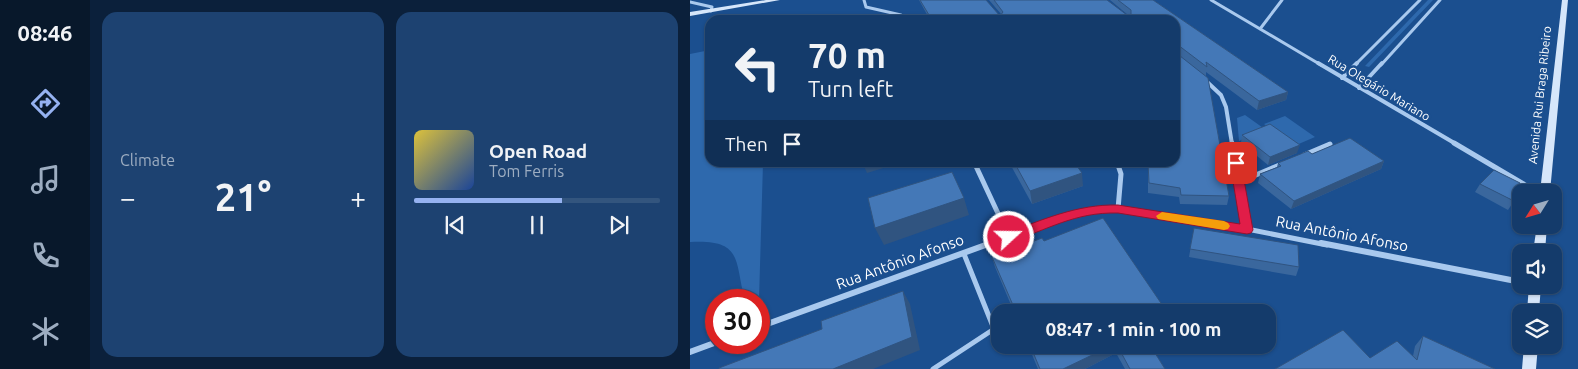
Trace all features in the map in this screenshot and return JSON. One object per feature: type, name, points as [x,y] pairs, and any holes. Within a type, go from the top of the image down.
[{"type":"main road","points":[[690,14],[756,1],[777,0]]},
{"type":"main road","name":"Avenida Rui Braga Ribeiro","points":[[1546,184],[1565,0]]},
{"type":"main road","points":[[690,10],[712,9]]},
{"type":"main road","points":[[1529,369],[1530,354]]},
{"type":"street","points":[[864,0],[866,7],[901,15]]},
{"type":"street","name":"Rua Olegário Mariano","points":[[1211,0],[1523,184]]},
{"type":"street","points":[[1260,29],[1282,0]]},
{"type":"street","points":[[1342,78],[1420,0]]},
{"type":"street","points":[[1360,88],[1440,0]]},
{"type":"street","points":[[690,2],[712,9]]},
{"type":"street","points":[[1202,78],[1216,89],[1224,100],[1247,230]]},
{"type":"street","points":[[1294,159],[1330,144]]},
{"type":"street","points":[[1239,182],[1284,163]]},
{"type":"street","points":[[976,167],[1009,237]]},
{"type":"street","points":[[1118,209],[1121,174],[1119,167]]},
{"type":"street","name":"Rua Antônio Afonso","points":[[770,323],[1085,210],[1118,209],[1247,230],[1512,280]]},
{"type":"street","points":[[690,352],[705,346]]},
{"type":"lane","points":[[933,369],[994,329],[964,254]]},
{"type":"shaded area","points":[[1428,0],[1433,0],[1369,67],[1365,66]]},
{"type":"shaded area","points":[[705,51],[705,167],[763,167],[759,289],[743,289],[734,255],[728,249],[720,244],[690,242],[690,54]]},
{"type":"shaded area","points":[[1245,115],[1266,130],[1239,141],[1237,118]]},
{"type":"shaded area","points":[[1285,116],[1315,137],[1294,146],[1264,124]]},
{"type":"building","points":[[920,0],[986,0],[999,15],[929,15]]},
{"type":"building","points":[[994,0],[1107,0],[1127,15],[1001,15],[1003,12]]},
{"type":"building","points":[[1118,0],[1153,0],[1175,15],[1131,15],[1131,10]]},
{"type":"building","points":[[1180,18],[1288,92],[1259,101],[1206,62],[1207,67],[1180,47]]},
{"type":"building","points":[[1180,56],[1208,78],[1229,196],[1181,195],[1180,188],[1149,183],[1148,167],[1180,167]]},
{"type":"building","points":[[1270,124],[1300,145],[1270,157],[1242,135]]},
{"type":"building","points":[[1350,138],[1384,161],[1294,201],[1260,174],[1281,166],[1278,163],[1308,151],[1312,154]]},
{"type":"building","points":[[1017,167],[1078,167],[1082,173],[1030,191]]},
{"type":"building","points":[[1494,170],[1520,183],[1512,184],[1512,200],[1480,184]]},
{"type":"building","points":[[952,172],[964,198],[875,228],[868,198]]},
{"type":"building","points":[[1103,218],[1162,304],[1013,304],[992,257],[1042,238],[1044,241]]},
{"type":"building","points":[[1194,228],[1298,245],[1299,267],[1190,249]]},
{"type":"building","points":[[903,291],[912,337],[833,369],[719,369],[756,354],[770,354],[770,349],[822,329],[821,321]]},
{"type":"building","points":[[1343,330],[1370,358],[1397,341],[1417,360],[1423,336],[1495,369],[1275,369]]},
{"type":"building","points":[[1034,354],[1094,354],[1063,369],[1040,369]]},
{"type":"building","points":[[1122,354],[1156,354],[1165,369],[1130,369]]},
{"type":"slow traffic","points":[[1162,216],[1224,226]]},
{"type":"route","points":[[1009,237],[1067,215],[1085,210],[1100,209],[1118,209],[1247,230],[1236,163]]}]
